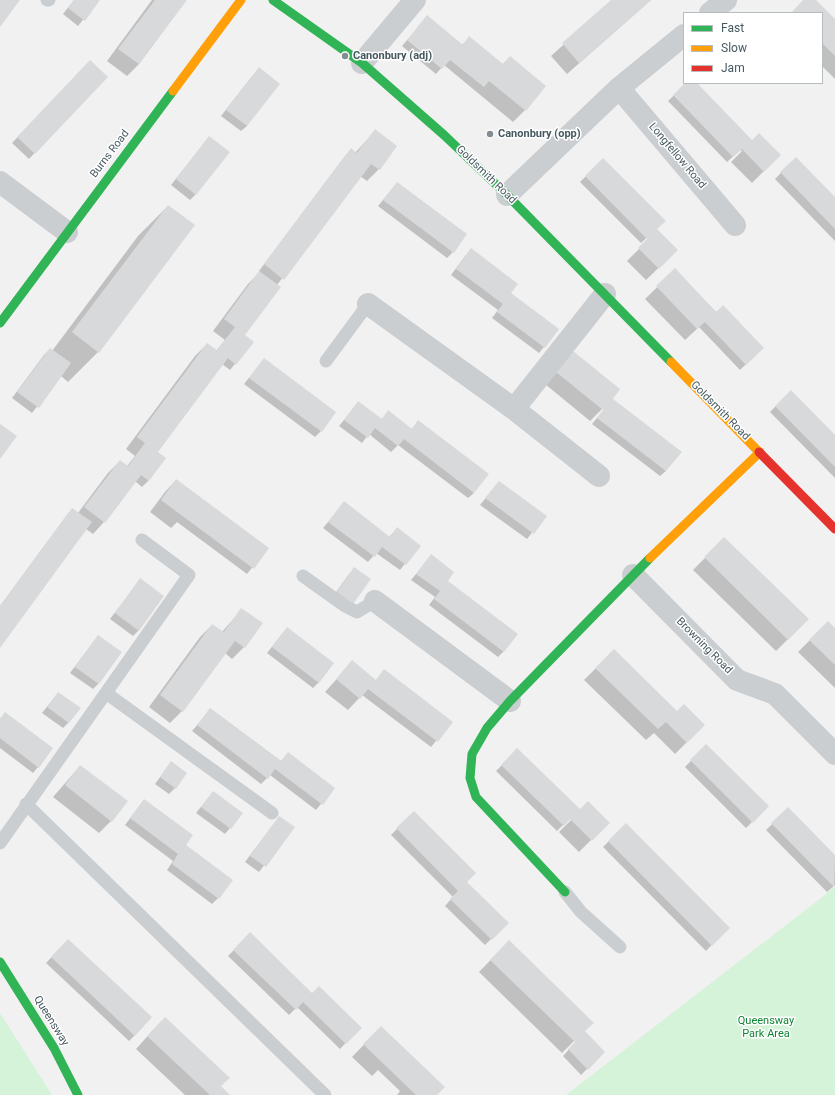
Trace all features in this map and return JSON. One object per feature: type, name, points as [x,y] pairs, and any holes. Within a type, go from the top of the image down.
[{"type":"street","name":"Burns Road","points":[[0,323],[241,0]]},
{"type":"street","name":"Goldsmith Road","points":[[273,0],[362,63],[444,135],[507,195],[835,529]]},
{"type":"street","points":[[362,63],[415,0]]},
{"type":"street","points":[[711,12],[726,0]]},
{"type":"street","points":[[507,195],[619,88],[683,35]]},
{"type":"street","name":"Longfellow Road","points":[[619,88],[735,225]]},
{"type":"street","points":[[0,182],[67,232]]},
{"type":"street","points":[[514,409],[605,294]]},
{"type":"street","points":[[368,304],[514,409],[598,476]]},
{"type":"street","points":[[565,892],[476,797],[470,778],[472,754],[487,728],[510,702],[633,575],[760,452]]},
{"type":"street","name":"Browning Road","points":[[633,575],[737,680],[775,694],[835,754]]},
{"type":"street","points":[[375,601],[510,702]]},
{"type":"street","name":"Queensway","points":[[0,962],[54,1048],[78,1095]]},
{"type":"lane","points":[[326,361],[368,304]]},
{"type":"lane","points":[[0,843],[26,804],[189,575],[142,540]]},
{"type":"lane","points":[[303,576],[345,606],[357,612],[375,601]]},
{"type":"lane","points":[[106,693],[272,813]]},
{"type":"lane","points":[[26,804],[325,1095]]},
{"type":"lane","points":[[565,892],[582,912],[620,947]]},
{"type":"green space","name":"Queensway Park Area","points":[[835,886],[835,1095],[566,1095],[825,895]]},
{"type":"green space","points":[[0,1013],[52,1095],[0,1095]]},
{"type":"building","points":[[0,0],[20,0],[0,27]]},
{"type":"building","points":[[74,0],[100,0],[85,21],[68,8]]},
{"type":"building","points":[[155,0],[187,0],[139,64],[118,49]]},
{"type":"building","points":[[611,0],[651,0],[579,63],[562,43]]},
{"type":"building","points":[[803,0],[816,0],[835,19],[835,56],[823,44],[823,12],[792,12]]},
{"type":"building","points":[[427,15],[463,45],[469,36],[503,64],[510,56],[546,86],[526,111],[489,81],[484,87],[450,60],[442,69],[407,40]]},
{"type":"building","points":[[90,60],[108,77],[35,154],[17,137]]},
{"type":"building","points":[[259,67],[280,84],[247,126],[226,110]]},
{"type":"building","points":[[684,84],[698,84],[752,140],[759,133],[781,155],[764,172],[742,149],[733,157],[673,95]]},
{"type":"building","points":[[375,129],[397,146],[380,170],[371,164],[284,280],[264,264],[351,148],[357,153]]},
{"type":"building","points":[[209,136],[230,152],[196,195],[176,179]]},
{"type":"building","points":[[796,157],[835,197],[835,229],[780,172]]},
{"type":"building","points":[[603,158],[666,221],[657,229],[678,250],[659,269],[638,248],[647,239],[585,176]]},
{"type":"building","points":[[397,182],[467,234],[454,253],[383,200]]},
{"type":"building","points":[[168,205],[195,225],[99,353],[72,332]]},
{"type":"building","points":[[471,248],[518,284],[511,293],[559,329],[545,348],[497,312],[503,304],[456,269]]},
{"type":"building","points":[[675,268],[716,312],[723,305],[764,348],[746,365],[705,322],[697,329],[656,286]]},
{"type":"building","points":[[259,271],[281,287],[245,335],[254,342],[236,365],[228,358],[158,452],[166,458],[149,481],[141,475],[105,523],[84,507],[120,460],[128,466],[145,443],[137,437],[207,343],[217,350],[235,327],[224,319]]},
{"type":"building","points":[[50,348],[71,363],[39,408],[17,392]]},
{"type":"building","points":[[573,351],[620,389],[613,399],[682,452],[666,471],[597,418],[603,410],[556,372]]},
{"type":"building","points":[[264,358],[336,412],[322,432],[249,378]]},
{"type":"building","points":[[791,390],[835,435],[835,467],[775,406]]},
{"type":"building","points":[[358,401],[382,419],[388,410],[412,429],[418,420],[489,474],[474,493],[404,439],[398,446],[375,428],[368,438],[344,420]]},
{"type":"building","points":[[0,424],[17,436],[0,459]]},
{"type":"building","points":[[176,479],[269,548],[254,569],[161,500]]},
{"type":"building","points":[[499,481],[547,516],[534,534],[485,498]]},
{"type":"building","points":[[344,501],[390,537],[397,527],[421,546],[406,565],[382,547],[375,557],[328,522]]},
{"type":"building","points":[[72,508],[92,522],[0,648],[0,606]]},
{"type":"building","points":[[724,537],[809,619],[788,640],[704,557]]},
{"type":"building","points":[[431,554],[454,572],[448,581],[518,634],[504,652],[434,599],[440,591],[416,574]]},
{"type":"building","points":[[354,567],[371,579],[353,604],[337,592]]},
{"type":"building","points":[[140,578],[164,596],[139,631],[115,613]]},
{"type":"building","points":[[241,608],[263,623],[245,648],[235,641],[183,712],[160,695],[212,624],[224,632]]},
{"type":"building","points":[[828,621],[835,628],[835,665],[809,640]]},
{"type":"building","points":[[287,627],[334,663],[319,683],[272,647]]},
{"type":"building","points":[[98,635],[122,652],[99,684],[75,667]]},
{"type":"building","points":[[614,649],[677,711],[684,704],[705,725],[687,743],[666,722],[658,729],[595,668]]},
{"type":"building","points":[[352,660],[376,680],[384,669],[453,722],[438,742],[368,689],[360,699],[336,679]]},
{"type":"building","points":[[58,692],[81,708],[69,723],[47,707]]},
{"type":"building","points":[[210,708],[281,761],[288,752],[335,788],[323,805],[275,769],[268,779],[197,725]]},
{"type":"building","points":[[5,712],[53,748],[39,768],[0,738],[0,719]]},
{"type":"building","points":[[706,744],[769,806],[753,823],[690,760]]},
{"type":"building","points":[[517,748],[580,809],[588,801],[610,823],[592,841],[570,819],[564,826],[501,765]]},
{"type":"building","points":[[171,761],[187,773],[176,789],[160,777]]},
{"type":"building","points":[[80,765],[128,801],[112,822],[65,785]]},
{"type":"building","points":[[213,791],[243,813],[231,829],[201,807]]},
{"type":"building","points":[[144,799],[193,835],[186,845],[233,880],[219,899],[172,864],[178,854],[130,818]]},
{"type":"building","points":[[788,807],[835,855],[834,887],[771,823]]},
{"type":"building","points":[[414,811],[476,873],[467,882],[509,923],[492,940],[450,899],[458,891],[396,828]]},
{"type":"building","points":[[279,816],[295,827],[266,867],[250,856]]},
{"type":"building","points":[[626,823],[730,928],[712,946],[608,841]]},
{"type":"building","points":[[250,932],[312,993],[319,986],[362,1028],[346,1044],[303,1002],[296,1010],[233,950]]},
{"type":"building","points":[[68,939],[152,1017],[135,1036],[51,957]]},
{"type":"building","points":[[509,940],[594,1023],[585,1031],[605,1052],[588,1070],[568,1049],[575,1042],[490,960]]},
{"type":"building","points":[[165,1017],[230,1078],[221,1086],[230,1095],[210,1095],[147,1036]]},
{"type":"building","points":[[381,1026],[445,1087],[437,1095],[416,1095],[363,1044]]},
{"type":"traffic: fast","points":[[273,0],[362,63],[444,135],[507,195],[671,362]]},
{"type":"traffic: fast","points":[[0,323],[173,91]]},
{"type":"traffic: fast","points":[[565,892],[476,797],[470,778],[472,754],[487,728],[510,701],[650,558]]},
{"type":"traffic: fast","points":[[0,962],[54,1048],[78,1095]]},
{"type":"traffic: slow","points":[[173,91],[241,0]]},
{"type":"traffic: slow","points":[[671,362],[759,452]]},
{"type":"traffic: slow","points":[[650,558],[760,452]]},
{"type":"traffic: jam","points":[[759,452],[835,529]]},
{"type":"place","name":"Canonbury (adj)","points":[[345,56]]},
{"type":"place","name":"Canonbury (opp)","points":[[490,134]]}]
